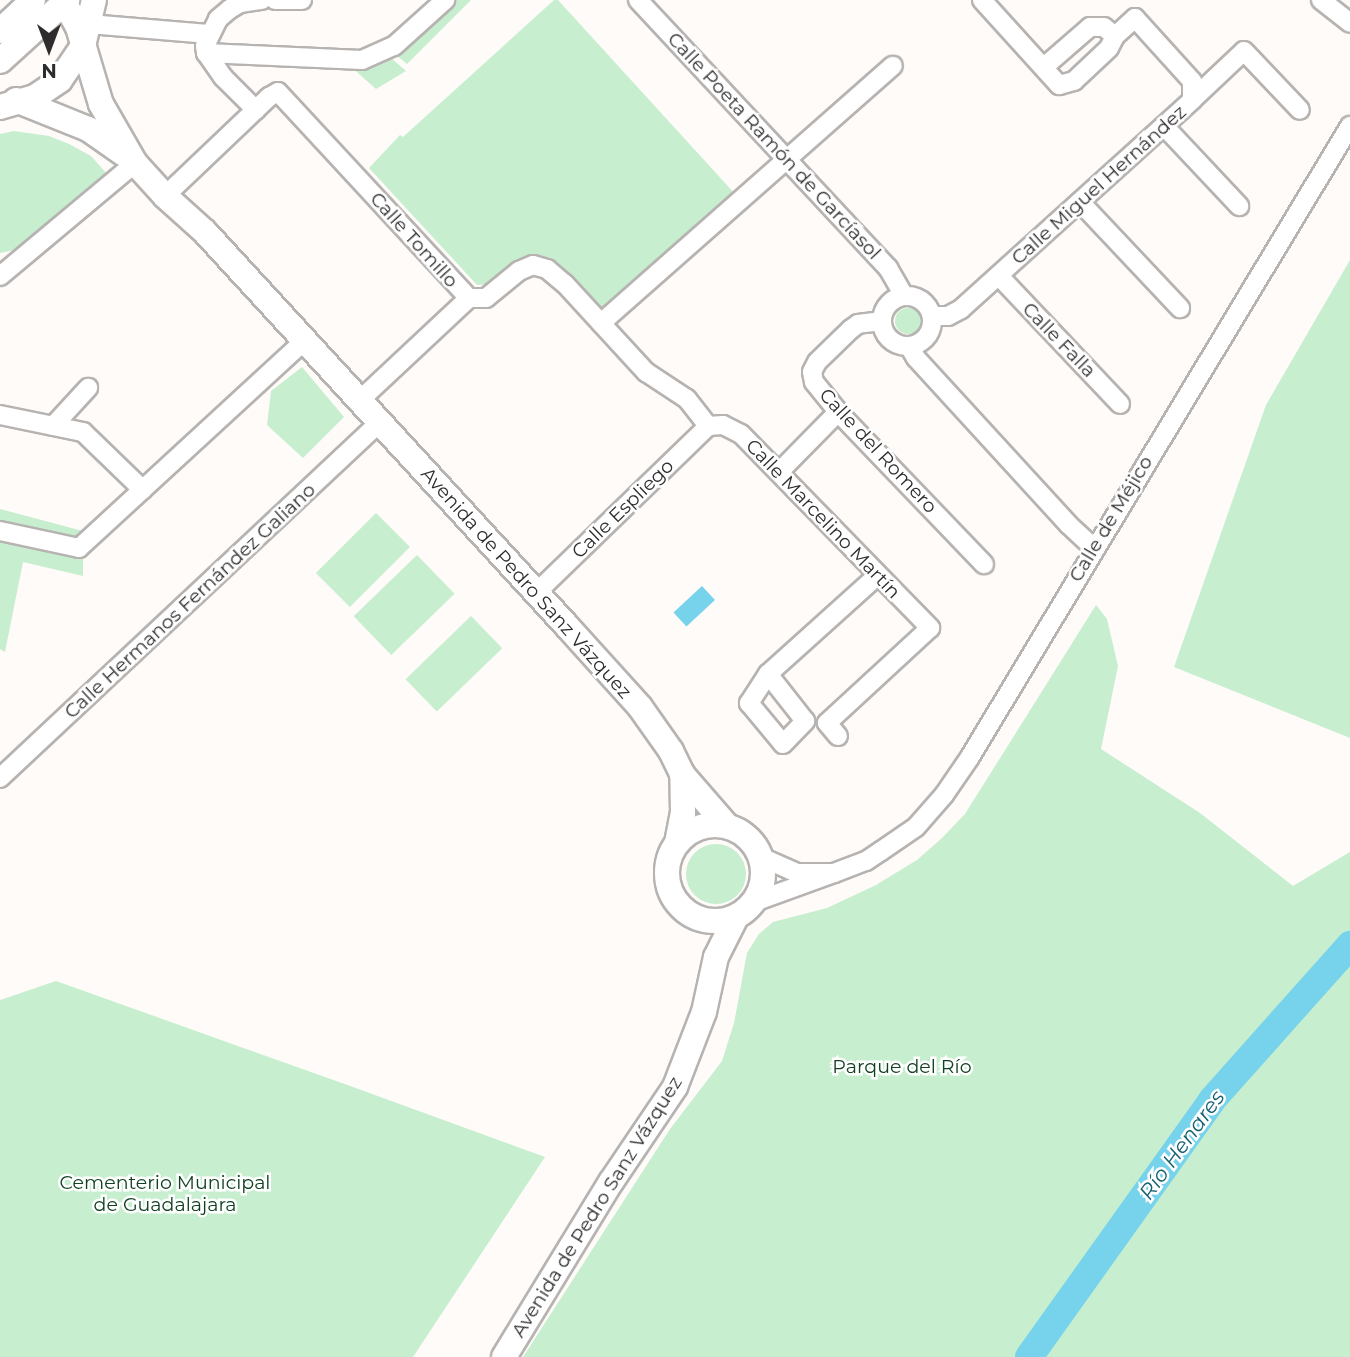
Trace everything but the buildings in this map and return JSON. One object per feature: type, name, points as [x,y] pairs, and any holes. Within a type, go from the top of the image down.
[{"type":"street","points":[[0,31],[33,0]]},
{"type":"street","points":[[256,110],[223,77],[206,53],[209,34],[218,19],[240,3],[262,0]]},
{"type":"street","points":[[275,0],[302,0]]},
{"type":"street","points":[[206,53],[362,60],[394,46],[445,0]]},
{"type":"street","name":"Calle Poeta Ramón de Garcíasol","points":[[638,0],[888,268],[904,296]]},
{"type":"street","points":[[982,0],[1059,85],[1065,85],[1109,48],[1115,37],[1104,27],[1090,27],[1044,67]]},
{"type":"street","points":[[1321,0],[1350,23]]},
{"type":"street","points":[[1332,0],[1350,12]]},
{"type":"street","points":[[0,61],[65,1]]},
{"type":"street","name":"Avenida de Pedro Sanz Vázquez","points":[[65,1],[89,23],[101,104],[135,163]]},
{"type":"street","name":"Calle Miguel Hernández","points":[[932,316],[954,313],[999,276],[1192,100],[1192,81],[1135,18],[1115,37]]},
{"type":"street","points":[[7,101],[47,91],[60,80],[89,23],[209,34]]},
{"type":"street","points":[[1192,100],[1244,51],[1300,110]]},
{"type":"street","points":[[601,323],[893,66]]},
{"type":"street","name":"Calle Tomillo","points":[[166,196],[278,92],[469,298],[486,298],[519,271],[533,265],[547,269],[565,284],[646,372],[687,399],[708,426]]},
{"type":"street","name":"Avenida de Pedro Sanz Vázquez","points":[[7,101],[88,129],[135,163],[205,233],[640,707],[671,751],[682,775],[727,825]]},
{"type":"street","points":[[1164,126],[1239,205]]},
{"type":"street","name":"Calle de Méjico","points":[[745,909],[858,865],[915,827],[944,795],[970,757],[1350,126]]},
{"type":"street","points":[[0,276],[135,163]]},
{"type":"street","points":[[1080,202],[1180,308]]},
{"type":"street","name":"Calle Falla","points":[[999,276],[1120,404]]},
{"type":"street","points":[[909,346],[927,337],[932,316],[925,303],[904,296],[888,304],[882,321],[890,339],[909,346],[915,358],[1069,525],[1094,548]]},
{"type":"street","points":[[359,401],[469,298]]},
{"type":"street","name":"Calle del Romero","points":[[882,321],[871,321],[851,329],[813,367],[814,382],[838,412],[984,564]]},
{"type":"street","points":[[0,531],[79,548],[304,341]]},
{"type":"street","points":[[53,426],[88,387]]},
{"type":"street","points":[[779,472],[838,412]]},
{"type":"street","points":[[0,415],[83,432],[142,490]]},
{"type":"street","name":"Calle Hermanos Fernández Galiano","points":[[0,778],[379,424]]},
{"type":"street","name":"Calle Marcelino Martín","points":[[708,426],[723,425],[741,434],[930,628],[827,723],[838,736]]},
{"type":"street","name":"Calle Espliego","points":[[537,592],[708,426]]},
{"type":"street","points":[[768,674],[878,575]]},
{"type":"street","name":"Avenida de Pedro Sanz Vázquez","points":[[677,843],[683,813],[682,775]]},
{"type":"street","points":[[705,825],[727,825],[748,837],[761,857],[763,880],[745,909],[707,920],[688,913],[680,905],[669,886],[668,863],[677,843],[685,835],[705,825]]},
{"type":"street","name":"Calle de Méjico","points":[[761,857],[797,873],[834,873]]},
{"type":"street","name":"Avenida de Pedro Sanz Vázquez","points":[[504,1357],[611,1182],[675,1087],[704,1012],[710,976],[722,941],[745,909]]},
{"type":"street","name":"Avenida de Pedro Sanz Vázquez","points":[[688,913],[703,944],[710,976]]},
{"type":"green space","points":[[450,0],[471,0],[407,64],[391,51]]},
{"type":"green space","points":[[554,0],[558,0],[736,195],[604,314],[552,258],[537,256],[521,259],[493,284],[477,285],[369,168],[400,135],[403,137]]},
{"type":"green space","points":[[383,51],[406,71],[376,89],[350,66]]},
{"type":"green space","points":[[14,131],[49,136],[69,144],[91,156],[108,175],[20,249],[0,253],[0,134]]},
{"type":"green space","points":[[1350,260],[1350,738],[1174,667],[1266,405]]},
{"type":"green space","points":[[908,308],[918,311],[921,321],[918,331],[908,334],[898,331],[895,321],[898,311]]},
{"type":"green space","points":[[302,367],[344,417],[303,458],[267,425],[271,391]]},
{"type":"green space","points":[[0,509],[83,531],[83,576],[23,562],[5,652],[0,649]]},
{"type":"green space","points":[[376,513],[410,547],[350,607],[316,573]]},
{"type":"green space","points":[[417,555],[455,594],[391,655],[354,616]]},
{"type":"green space","name":"Parque del Río","points":[[1096,605],[1107,619],[1118,666],[1101,749],[1200,813],[1293,886],[1350,852],[1350,1357],[523,1357],[670,1129],[722,1061],[734,1023],[747,953],[759,934],[773,922],[827,908],[876,885],[917,860],[941,839],[965,814]]},
{"type":"green space","points":[[471,616],[502,648],[437,712],[406,679]]},
{"type":"green space","points":[[710,844],[722,844],[741,857],[746,874],[744,886],[733,899],[722,904],[710,904],[691,891],[686,880],[686,868],[699,849]]},
{"type":"green space","name":"Cementerio Municipal de Guadalajara","points":[[56,981],[545,1157],[413,1357],[0,1357],[0,1000]]},
{"type":"water","points":[[702,586],[715,600],[686,626],[673,613]]},
{"type":"waterway","name":"Río Henares","points":[[1029,1357],[1212,1100],[1350,945]]}]
